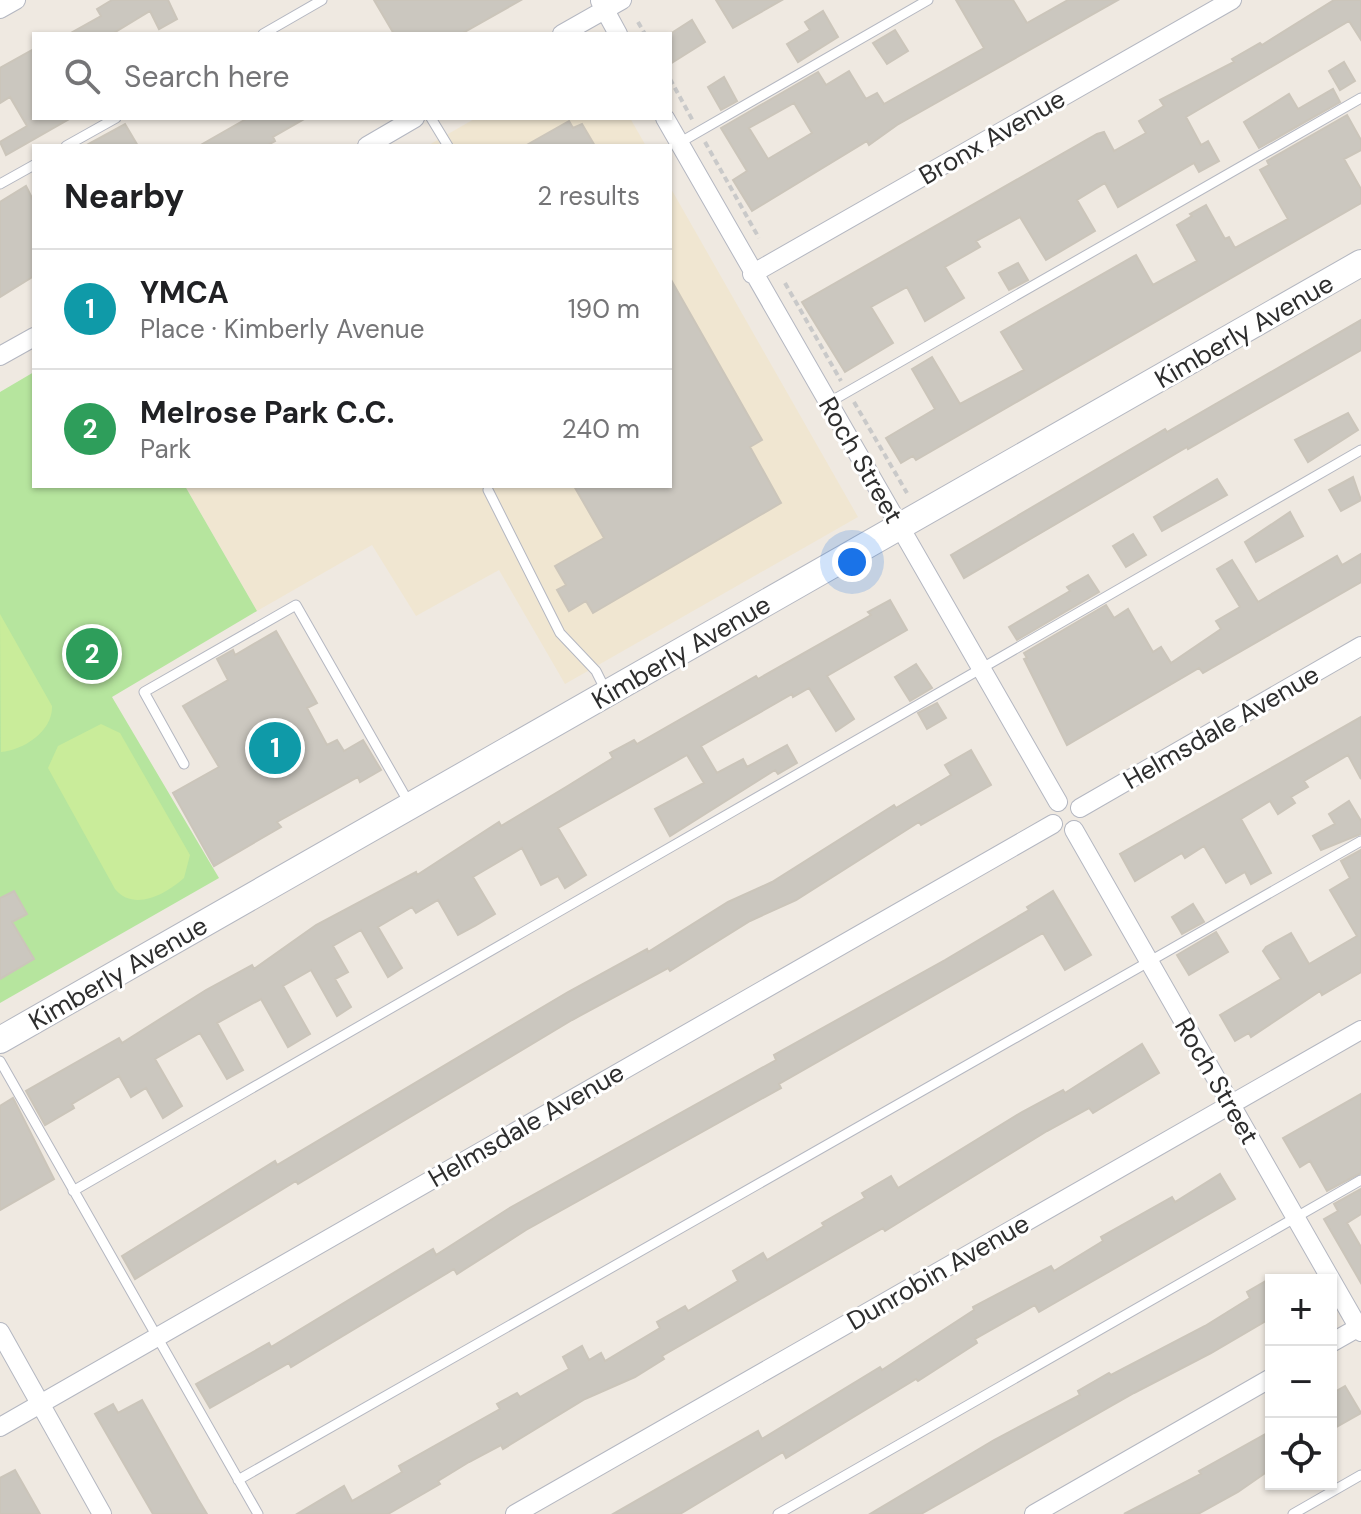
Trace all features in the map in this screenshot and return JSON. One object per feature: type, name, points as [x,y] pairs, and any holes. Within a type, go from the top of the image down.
[{"type":"street","points":[[0,9],[16,0]]},
{"type":"street","name":"Bronx Avenue","points":[[752,274],[1232,0]]},
{"type":"street","points":[[565,32],[609,3],[617,32]]},
{"type":"street","points":[[370,144],[412,120]]},
{"type":"street","name":"Roch Street","points":[[666,120],[1058,802]]},
{"type":"street","name":"Kimberly Avenue","points":[[0,1040],[1361,263]]},
{"type":"street","points":[[0,356],[32,338]]},
{"type":"street","name":"Helmsdale Avenue","points":[[1080,808],[1361,646]]},
{"type":"street","points":[[1069,800],[1080,808],[1082,818],[1074,830],[1060,831],[1053,824],[1050,813],[1058,802],[1069,800]]},
{"type":"street","name":"Helmsdale Avenue","points":[[0,1427],[1053,824]]},
{"type":"street","name":"Roch Street","points":[[1074,830],[1360,1328]]},
{"type":"street","name":"Dunrobin Avenue","points":[[515,1514],[1361,1030]]},
{"type":"street","points":[[1337,1340],[1360,1328]]},
{"type":"street","points":[[0,1332],[102,1514]]},
{"type":"street","points":[[1034,1514],[1265,1381]]},
{"type":"lane","points":[[266,32],[322,0]]},
{"type":"lane","points":[[679,143],[928,0]]},
{"type":"lane","points":[[828,403],[1361,98]]},
{"type":"lane","points":[[70,144],[112,120]]},
{"type":"lane","points":[[432,120],[447,144]]},
{"type":"lane","points":[[0,184],[32,166]]},
{"type":"lane","points":[[73,1191],[1361,450]]},
{"type":"lane","points":[[488,490],[560,633],[596,671],[607,694]]},
{"type":"lane","points":[[184,764],[144,692],[296,605],[411,806]]},
{"type":"lane","points":[[238,1480],[1361,841]]},
{"type":"lane","points":[[0,1061],[258,1514]]},
{"type":"lane","points":[[778,1514],[1361,1180]]},
{"type":"lane","points":[[1293,1514],[1361,1475]]},
{"type":"path","points":[[638,22],[644,32]]},
{"type":"path","points":[[672,83],[759,238]]},
{"type":"shaded area","points":[[472,120],[631,120],[645,144],[430,144]]},
{"type":"shaded area","points":[[672,191],[858,517],[565,684],[499,570],[416,616],[372,545],[257,611],[186,488],[672,488]]},
{"type":"green space","points":[[32,373],[32,488],[186,488],[257,611],[112,697],[219,878],[0,1003],[0,392]]},
{"type":"green space","points":[[0,614],[52,706],[48,723],[36,738],[1,752]]},
{"type":"green space","points":[[101,724],[120,733],[190,855],[184,878],[150,898],[131,899],[115,889],[48,768],[58,746]]},
{"type":"building","points":[[112,0],[168,0],[177,19],[159,29],[150,11],[115,32],[73,32],[101,16],[97,9]]},
{"type":"building","points":[[374,0],[521,0],[465,32],[393,32]]},
{"type":"building","points":[[716,0],[782,0],[733,28]]},
{"type":"building","points":[[956,0],[1013,0],[1027,23],[1068,0],[1118,0],[897,125],[869,145],[867,141],[752,211],[733,180],[747,171],[721,128],[818,72],[826,85],[849,71],[866,99],[877,93],[884,104],[984,48]],"holes":[[[794,103],[812,133],[768,159],[749,128]]]},
{"type":"building","points":[[1334,0],[1361,0],[1361,40],[1349,21],[1186,117],[1201,145],[1208,141],[1219,161],[1199,172],[1194,163],[1118,207],[1105,183],[1077,200],[1095,231],[1046,260],[1020,217],[976,241],[980,247],[945,267],[964,298],[925,321],[907,287],[871,307],[893,343],[845,372],[802,302],[1097,134],[1104,132],[1114,151],[1146,133],[1139,121],[1164,106],[1160,100],[1234,62],[1232,59],[1260,43],[1262,45]]},
{"type":"building","points":[[823,11],[838,37],[798,62],[787,44],[810,30],[805,22]]},
{"type":"building","points":[[692,20],[705,42],[672,63],[672,33]]},
{"type":"building","points":[[895,30],[908,51],[887,64],[873,43]]},
{"type":"building","points":[[32,50],[32,120],[67,120],[6,155],[0,142],[27,126],[10,97],[0,103],[0,68]]},
{"type":"building","points":[[1344,62],[1355,81],[1340,90],[1329,71]]},
{"type":"building","points":[[724,77],[737,101],[721,110],[708,87]]},
{"type":"building","points":[[1333,89],[1340,102],[1259,148],[1244,122],[1289,94],[1298,109]]},
{"type":"building","points":[[1347,115],[1361,140],[1361,150],[1344,159],[1361,189],[1361,203],[916,460],[913,456],[901,463],[886,438],[935,409],[912,369],[932,357],[960,404],[1024,370],[1001,332],[1136,255],[1153,285],[1197,261],[1177,225],[1192,216],[1190,214],[1206,205],[1225,239],[1229,237],[1235,248],[1288,219],[1260,170],[1269,165],[1267,161]]},
{"type":"building","points":[[244,120],[303,120],[273,137],[275,141],[270,144],[202,144]]},
{"type":"building","points":[[569,121],[573,128],[582,124],[594,144],[529,144]]},
{"type":"building","points":[[125,124],[137,144],[89,144]]},
{"type":"building","points":[[26,186],[32,198],[32,277],[0,297],[0,202]]},
{"type":"building","points":[[1018,263],[1028,280],[1009,290],[999,273]]},
{"type":"building","points":[[672,282],[762,440],[750,447],[781,503],[593,613],[586,601],[569,611],[557,590],[566,585],[555,566],[604,538],[575,488],[672,488]]},
{"type":"building","points":[[1361,320],[1361,350],[1187,447],[964,578],[951,555],[1165,429],[1167,432]]},
{"type":"building","points":[[1348,413],[1358,430],[1308,462],[1295,440]]},
{"type":"building","points":[[1353,477],[1361,500],[1341,511],[1329,490]]},
{"type":"building","points":[[1217,479],[1227,495],[1162,531],[1154,517]]},
{"type":"building","points":[[1290,512],[1303,536],[1256,562],[1245,542]]},
{"type":"building","points":[[1133,534],[1146,555],[1126,567],[1113,546]]},
{"type":"building","points":[[1361,554],[1361,582],[1203,673],[1199,668],[1067,745],[1024,659],[1027,658],[1024,653],[1106,605],[1114,618],[1128,609],[1153,652],[1161,647],[1171,663],[1221,629],[1216,621],[1240,607],[1217,569],[1232,560],[1258,602],[1337,556],[1342,565]]},
{"type":"building","points":[[1088,575],[1099,592],[1017,640],[1009,627],[1070,591],[1067,587]]},
{"type":"building","points":[[890,600],[907,630],[827,676],[854,719],[836,731],[809,688],[793,697],[792,694],[701,746],[717,773],[743,759],[747,767],[787,745],[797,763],[778,774],[775,770],[670,836],[655,809],[704,783],[687,755],[558,828],[586,875],[565,888],[558,876],[541,885],[522,848],[473,877],[495,914],[475,926],[458,935],[438,900],[416,913],[412,907],[378,927],[402,968],[388,977],[361,930],[333,946],[348,972],[335,979],[351,1007],[337,1016],[311,970],[283,986],[310,1034],[288,1047],[261,999],[217,1023],[243,1070],[227,1079],[200,1033],[155,1059],[182,1106],[163,1118],[146,1088],[131,1097],[119,1076],[72,1104],[74,1108],[45,1125],[26,1091],[119,1038],[122,1043],[252,965],[254,969],[316,925],[416,872],[417,875],[499,822],[501,826],[566,787],[613,758],[610,753],[634,740],[637,744],[756,676],[758,679],[871,615],[868,612]]},
{"type":"building","points":[[276,631],[317,703],[307,708],[327,745],[337,740],[344,751],[363,740],[381,770],[360,782],[358,777],[277,822],[281,827],[214,866],[173,793],[219,767],[183,706],[228,680],[217,659],[233,650],[235,655]]},
{"type":"building","points":[[916,664],[932,688],[910,701],[895,677]]},
{"type":"building","points":[[937,703],[946,718],[927,729],[918,713]]},
{"type":"building","points":[[1361,717],[1361,779],[1348,755],[1304,781],[1308,787],[1291,797],[1295,803],[1278,814],[1270,801],[1241,819],[1271,873],[1251,884],[1245,872],[1226,883],[1204,846],[1185,858],[1182,853],[1135,881],[1120,854]]},
{"type":"building","points":[[971,750],[991,785],[921,825],[919,822],[796,900],[750,921],[670,971],[668,968],[572,1020],[135,1279],[122,1256],[275,1161],[277,1165],[568,992],[647,949],[648,952],[728,902],[772,882],[894,805],[896,808],[951,775],[945,765]]},
{"type":"building","points":[[1349,801],[1361,821],[1361,834],[1321,850],[1313,836],[1335,824],[1329,814]]},
{"type":"building","points":[[1361,850],[1361,972],[1322,995],[1320,991],[1251,1037],[1249,1033],[1235,1041],[1220,1015],[1281,979],[1263,951],[1266,947],[1291,933],[1309,964],[1357,936],[1330,890],[1350,878],[1341,861]]},
{"type":"building","points":[[14,891],[27,914],[12,922],[34,959],[0,979],[0,898]]},
{"type":"building","points":[[1053,891],[1091,955],[1065,970],[1043,933],[779,1084],[781,1088],[526,1230],[457,1274],[454,1269],[291,1367],[289,1363],[210,1408],[196,1384],[269,1343],[271,1347],[433,1249],[436,1255],[508,1209],[776,1060],[774,1055],[945,960],[1029,910],[1027,907]]},
{"type":"building","points":[[1193,904],[1204,922],[1182,934],[1172,917]]},
{"type":"building","points":[[1216,932],[1228,952],[1189,975],[1177,955]]},
{"type":"building","points":[[1142,1044],[1159,1073],[1093,1113],[1089,1108],[1047,1131],[885,1231],[883,1228],[662,1356],[664,1359],[635,1377],[585,1399],[503,1449],[501,1445],[469,1462],[438,1481],[440,1484],[388,1514],[297,1514],[344,1486],[352,1501],[402,1472],[399,1466],[500,1409],[497,1404],[517,1393],[520,1397],[569,1369],[563,1357],[582,1346],[589,1360],[601,1353],[605,1361],[660,1328],[657,1322],[685,1306],[688,1311],[738,1281],[733,1271],[763,1253],[767,1260],[824,1226],[822,1223],[865,1198],[862,1193],[891,1176],[898,1188],[1022,1112],[1063,1090],[1065,1093]]},
{"type":"building","points":[[1361,1094],[1361,1173],[1327,1191],[1310,1161],[1300,1167],[1283,1138]]},
{"type":"building","points":[[13,1098],[54,1179],[0,1210],[0,1106]]},
{"type":"building","points":[[1220,1174],[1235,1199],[1039,1312],[1035,1305],[975,1339],[977,1343],[918,1381],[916,1379],[786,1458],[783,1452],[680,1514],[613,1514],[758,1431],[762,1439],[880,1367],[882,1370],[974,1310],[973,1307],[1051,1266],[1054,1271],[1103,1241],[1101,1237],[1172,1197],[1175,1202]]},
{"type":"building","points":[[1361,1189],[1361,1214],[1347,1223],[1361,1247],[1361,1283],[1324,1219],[1338,1211],[1334,1204]]},
{"type":"building","points":[[1265,1282],[1265,1322],[921,1514],[870,1514],[994,1440],[1080,1395],[1078,1391],[1109,1373],[1111,1375],[1205,1326],[1250,1298],[1247,1292]]},
{"type":"building","points":[[1345,1386],[1361,1413],[1337,1427],[1337,1418],[1337,1391]]},
{"type":"building","points":[[142,1400],[207,1514],[153,1514],[95,1414],[113,1404],[118,1413]]},
{"type":"building","points":[[1265,1434],[1265,1473],[1238,1492],[1198,1514],[1124,1514],[1201,1474],[1199,1471]]},
{"type":"building","points":[[15,1470],[40,1514],[0,1514],[0,1478]]},
{"type":"place","name":"Melrose Park C.C.","points":[[92,654]]},
{"type":"place","name":"YMCA","points":[[275,748]]}]
